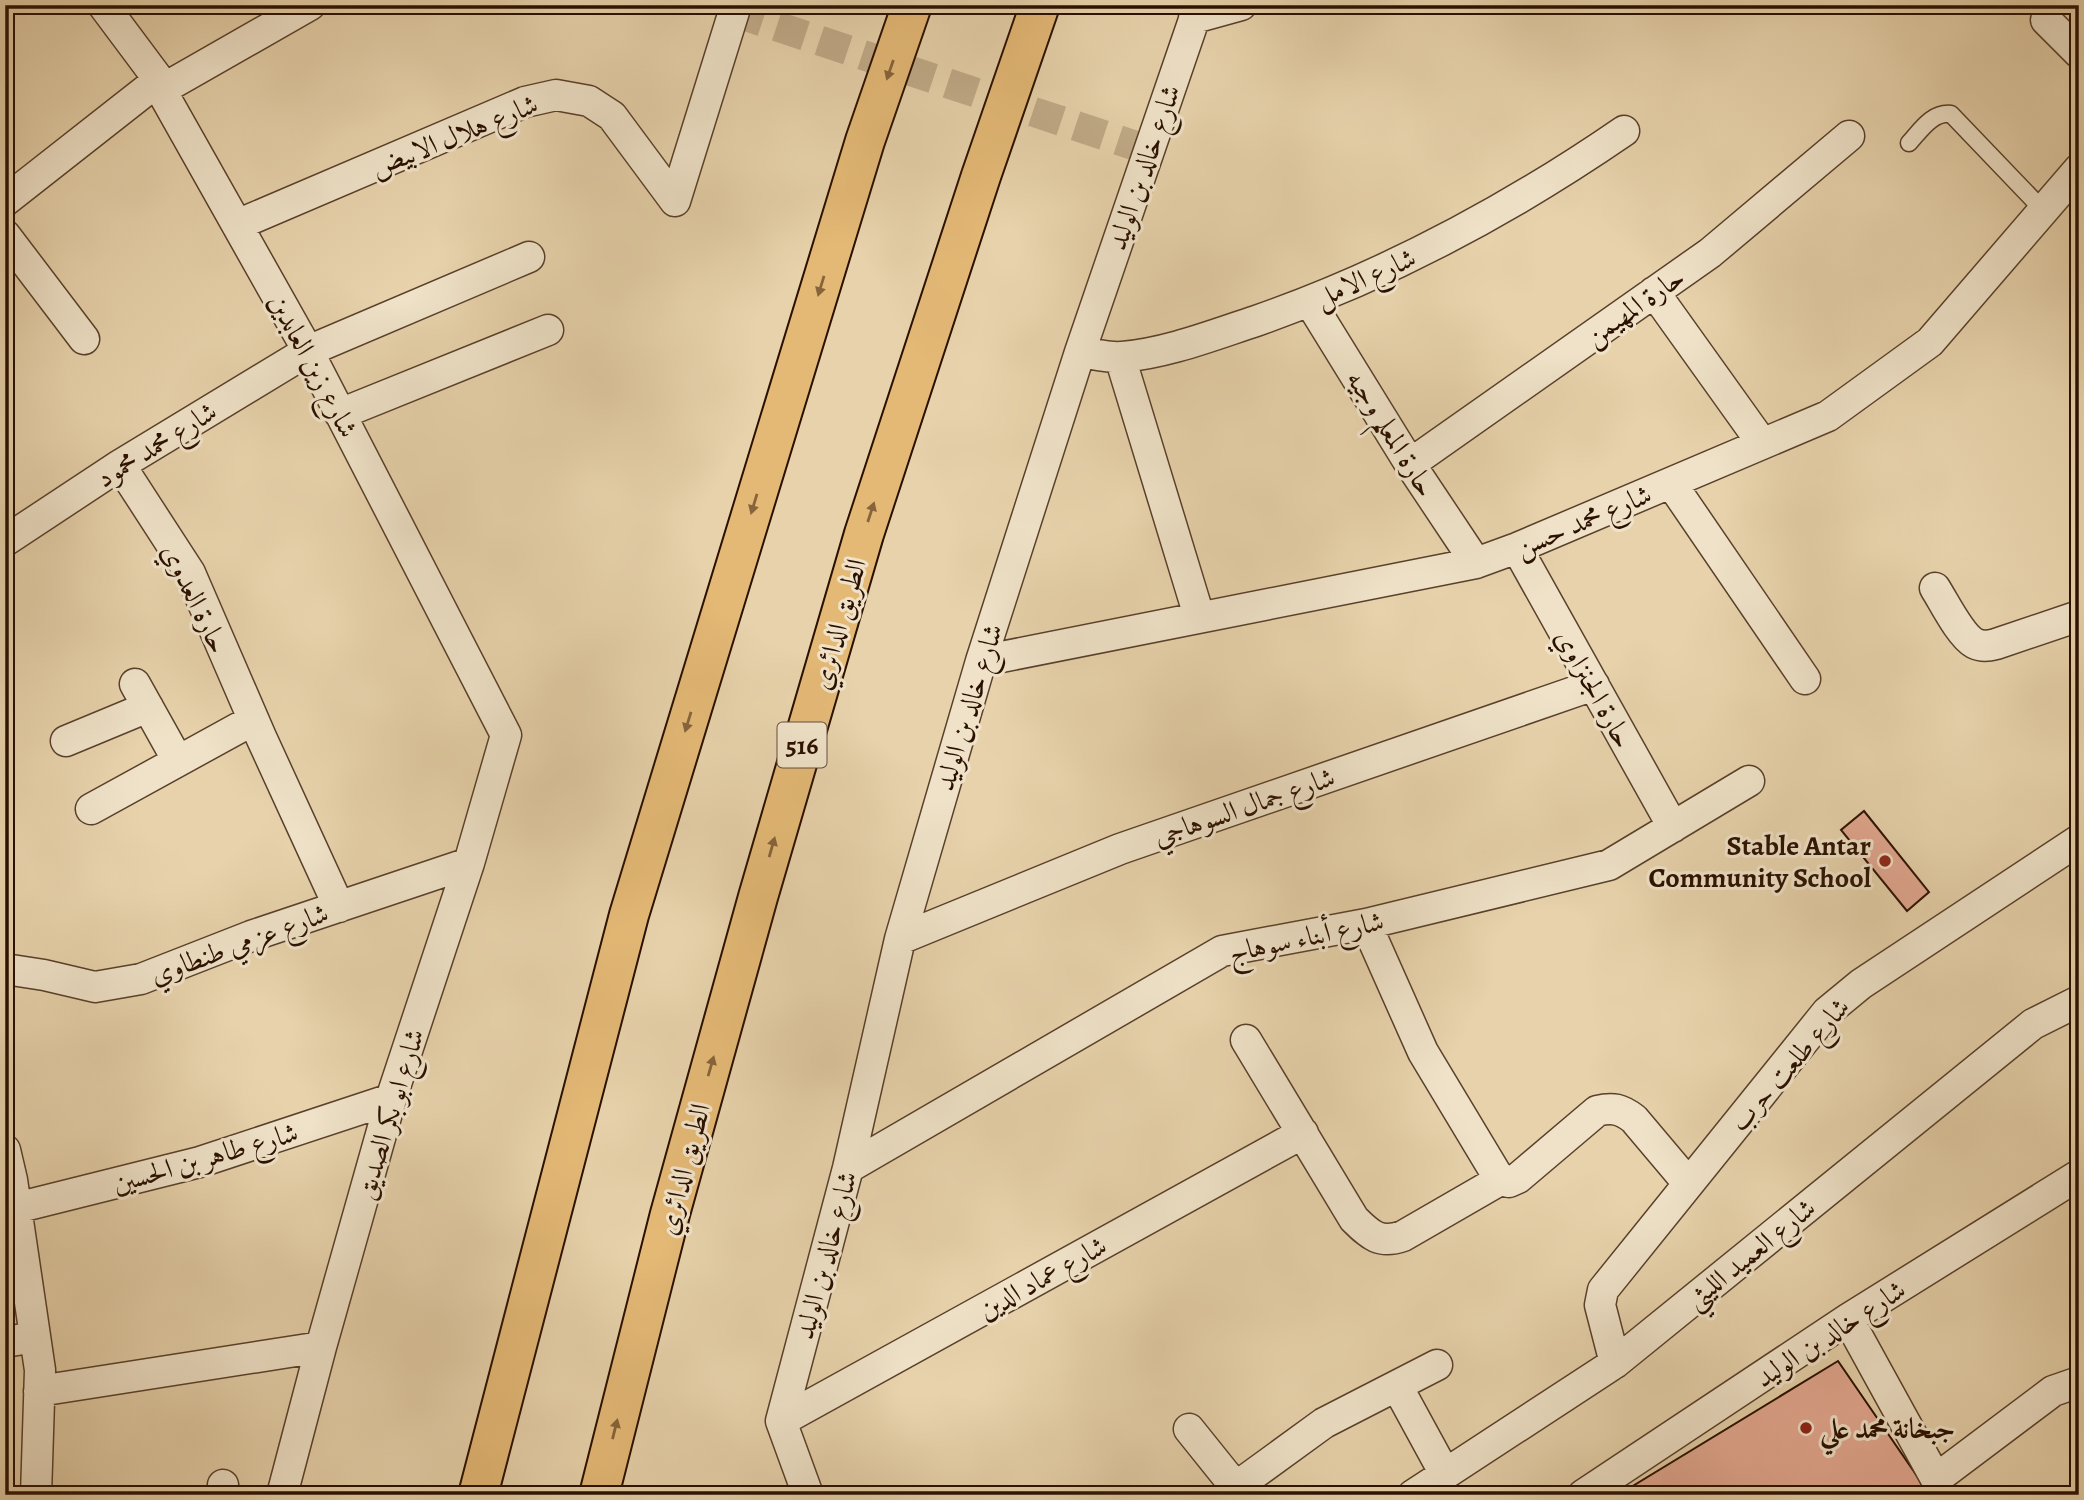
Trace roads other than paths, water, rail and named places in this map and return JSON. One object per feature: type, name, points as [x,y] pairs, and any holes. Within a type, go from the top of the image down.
[{"type":"highway","points":[[478,1495],[629,915],[865,141],[912,5]]},
{"type":"highway","name":"الطريق الدائري","points":[[598,1495],[670,1213],[758,897],[864,534],[981,176],[1041,5]]},
{"type":"street","name":"شارع زين العابدين","points":[[103,5],[160,85],[308,351],[506,735]]},
{"type":"street","points":[[5,201],[160,85],[310,5]]},
{"type":"street","points":[[1197,12],[1241,5]]},
{"type":"street","name":"شارع هلال الابيض","points":[[237,225],[525,102],[556,95],[589,101],[612,116],[675,201],[731,8]]},
{"type":"street","name":"شارع خالد بن الوليد","points":[[780,1421],[848,1168],[900,939],[981,661],[1080,352],[1197,12]]},
{"type":"street","points":[[2046,20],[2079,53]]},
{"type":"street","name":"شارع الامل","points":[[1080,352],[1120,357],[1157,351],[1199,340],[1310,302],[1377,274],[1454,236],[1567,170],[1624,131]]},
{"type":"street","name":"حارة المهيمن","points":[[1410,464],[1710,253],[1849,136]]},
{"type":"street","name":"شارع محمد حسن","points":[[981,661],[1476,563],[1828,416],[1930,342],[2079,169]]},
{"type":"street","points":[[5,235],[84,339]]},
{"type":"street","name":"شارع محمد محمود","points":[[5,541],[120,465],[308,351],[529,257]]},
{"type":"street","points":[[1654,292],[1762,443]]},
{"type":"street","name":"حارة المعلم وجيه","points":[[1310,302],[1410,464],[1476,563]]},
{"type":"street","points":[[340,414],[548,330]]},
{"type":"street","points":[[1120,357],[1199,616]]},
{"type":"street","name":"حارة العدوي","points":[[120,465],[190,573],[257,729],[339,907]]},
{"type":"street","points":[[1671,482],[1805,679]]},
{"type":"street","name":"حارة الجنزاوي","points":[[1517,548],[1673,827]]},
{"type":"street","points":[[1935,588],[1964,633],[1972,642],[1983,647],[2079,616]]},
{"type":"street","name":"شارع جمال السوهاجي","points":[[900,939],[1120,849],[1594,685]]},
{"type":"street","points":[[66,740],[141,696],[178,761]]},
{"type":"street","points":[[91,809],[178,761],[257,729]]},
{"type":"street","name":"شارع ابو بكر الصديق","points":[[282,1495],[391,1099],[469,863],[506,735]]},
{"type":"street","name":"شارع أبناء سوهاج","points":[[848,1168],[1222,951],[1366,924],[1609,865],[1749,780]]},
{"type":"street","name":"شارع طلعت حرب","points":[[1615,1363],[1600,1306],[1603,1290],[1827,1012],[1861,984],[2079,840]]},
{"type":"street","name":"شارع عزمي طنطاوي","points":[[5,969],[95,987],[141,979],[251,936],[469,863]]},
{"type":"street","points":[[1366,924],[1423,1052],[1500,1180]]},
{"type":"street","name":"شارع العميد الليثي","points":[[1413,1495],[1615,1363],[2033,1024],[2079,1001]]},
{"type":"street","points":[[1246,1040],[1354,1219],[1368,1234],[1388,1241],[1403,1236],[1500,1180],[1509,1182],[1518,1178],[1597,1111],[1610,1108],[1623,1111],[1634,1119],[1688,1183]]},
{"type":"street","name":"شارع طاهر بن الحسين","points":[[16,1208],[200,1162],[391,1099]]},
{"type":"street","name":"شارع عماد الدين","points":[[780,1421],[1303,1133]]},
{"type":"street","points":[[5,1150],[40,1370],[36,1495]]},
{"type":"street","name":"شارع خالد بن الوليد","points":[[1583,1495],[1848,1319],[2079,1175]]},
{"type":"street","points":[[1848,1319],[1942,1487],[2053,1391],[2079,1382]]},
{"type":"street","points":[[5,1342],[34,1337]]},
{"type":"street","points":[[39,1391],[321,1347]]},
{"type":"street","points":[[1188,1429],[1239,1491],[1324,1423],[1437,1365]]},
{"type":"street","points":[[1397,1386],[1445,1474]]},
{"type":"street","points":[[780,1421],[808,1495]]},
{"type":"lane","points":[[1909,143],[1933,117],[1942,113],[1951,114],[2043,210]]},
{"type":"tunnel","points":[[734,12],[1148,150]]},
{"type":"place","name":"Stable Antar Community School","points":[[1885,861]]},
{"type":"place","name":"جبخانة محمد علي","points":[[1806,1428]]}]
